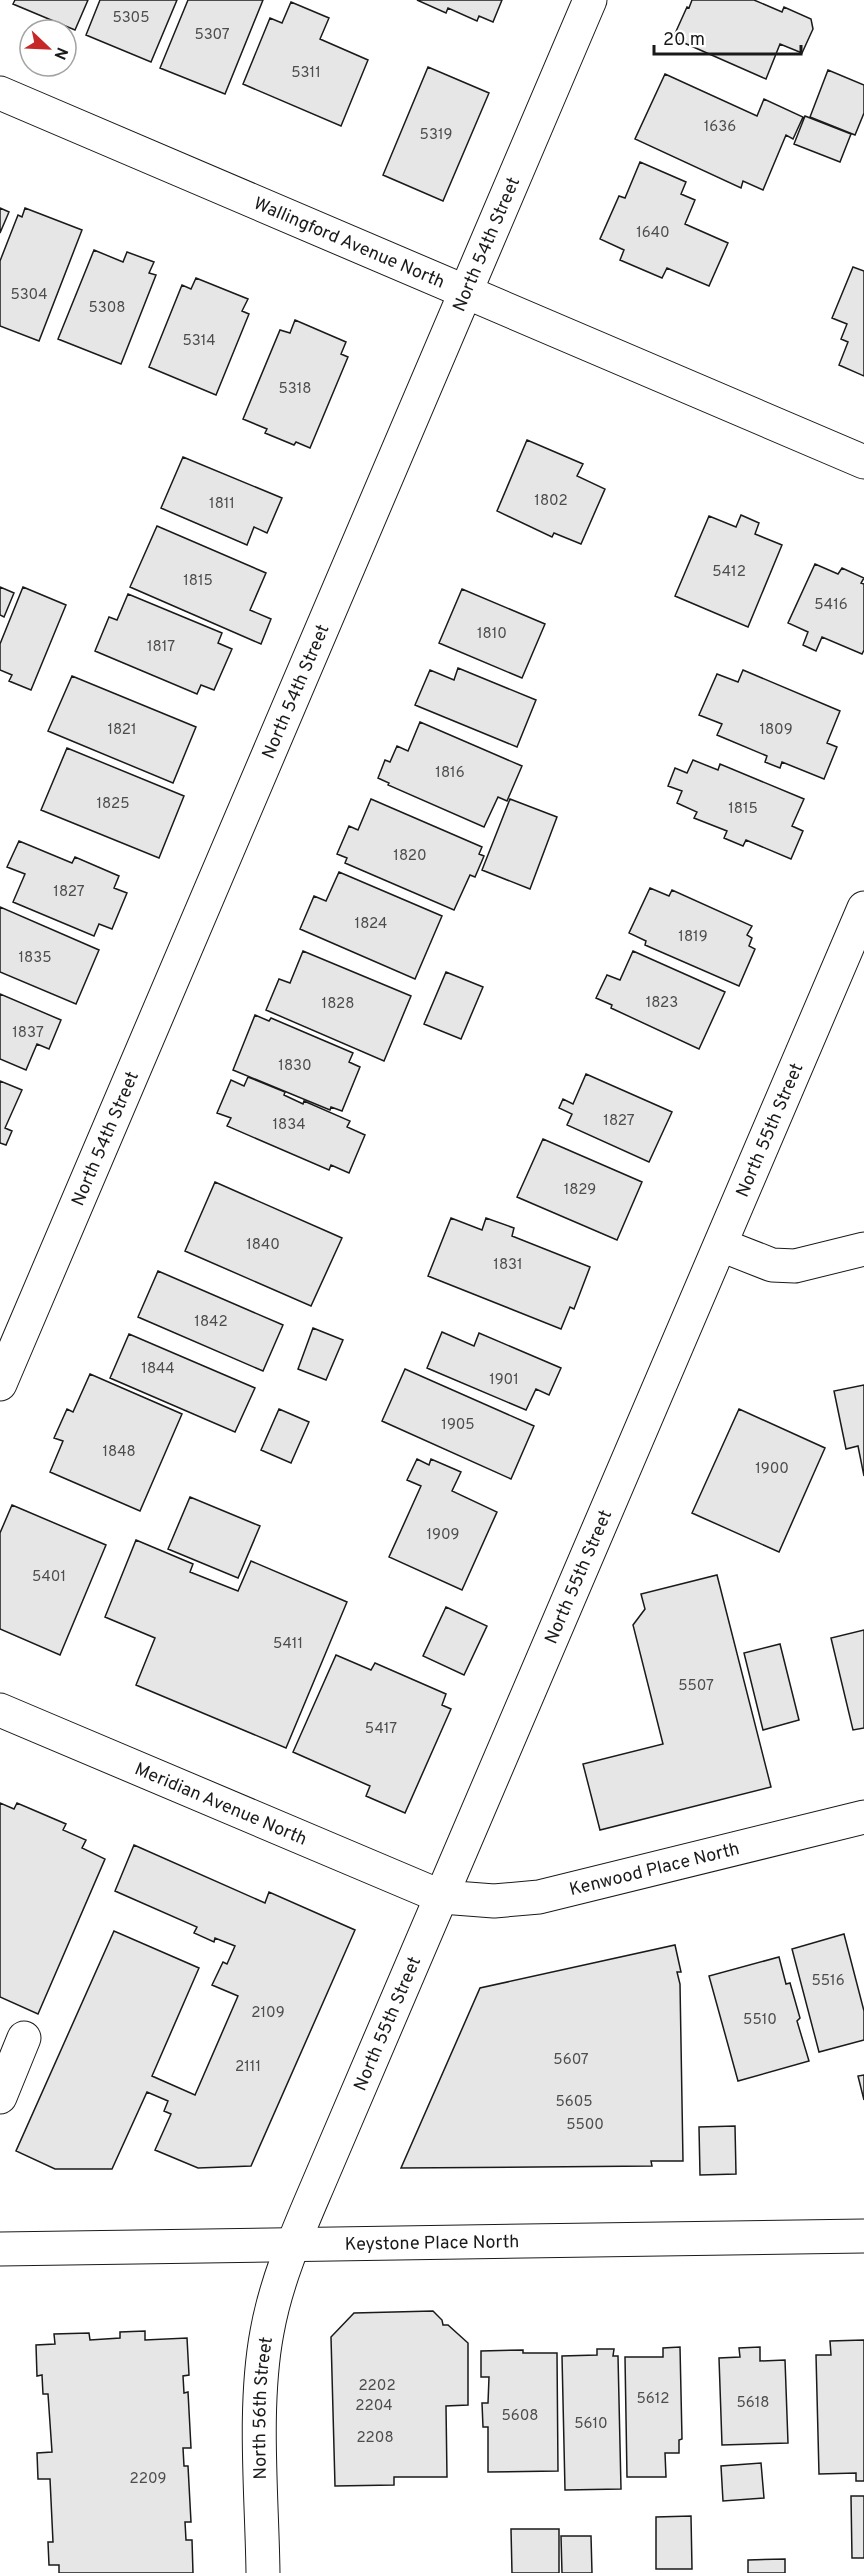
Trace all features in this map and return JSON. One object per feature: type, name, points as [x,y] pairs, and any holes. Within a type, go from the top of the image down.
[{"type":"street","name":"North 54th Street","points":[[0,1384],[590,0]]},
{"type":"street","name":"Wallingford Avenue North","points":[[0,93],[864,462]]},
{"type":"street","name":"North 55th Street","points":[[292,2246],[722,1245],[864,908]]},
{"type":"street","points":[[722,1245],[772,1265],[795,1266],[864,1249]]},
{"type":"street","name":"Meridian Avenue North","points":[[0,1710],[442,1897]]},
{"type":"street","name":"Kenwood Place North","points":[[442,1897],[494,1901],[539,1897],[864,1817]]},
{"type":"street","points":[[0,2097],[24,2038]]},
{"type":"street","name":"Keystone Place North","points":[[0,2249],[864,2236]]},
{"type":"street","name":"North 56th Street","points":[[263,2573],[261,2377],[267,2332],[277,2289],[292,2246]]},
{"type":"building","points":[[15,0],[88,0],[78,23],[78,18],[46,18],[13,4]]},
{"type":"building","points":[[100,0],[177,0],[151,62],[86,35]]},
{"type":"building","points":[[188,0],[263,0],[225,94],[160,68]]},
{"type":"building","points":[[417,0],[502,0],[493,22],[479,16],[477,21],[448,8],[446,13]]},
{"type":"building","points":[[692,0],[754,0],[782,12],[784,7],[811,19],[813,29],[802,53],[780,44],[766,79],[673,38]]},
{"type":"building","points":[[291,2],[329,18],[320,39],[368,60],[341,126],[243,84],[270,18],[282,23]]},
{"type":"building","points":[[428,67],[489,93],[443,201],[383,175]]},
{"type":"building","points":[[828,70],[864,85],[864,113],[855,135],[810,117]]},
{"type":"building","points":[[665,74],[757,116],[764,99],[803,117],[793,139],[786,135],[763,190],[743,181],[741,188],[635,139]]},
{"type":"building","points":[[805,116],[851,134],[840,162],[794,144]]},
{"type":"building","points":[[640,162],[686,182],[681,194],[695,200],[685,224],[728,243],[709,286],[667,268],[662,278],[620,260],[624,250],[600,239],[619,196],[625,198]]},
{"type":"building","points":[[0,208],[9,212],[0,233]]},
{"type":"building","points":[[25,208],[82,230],[39,341],[0,326],[0,261],[18,215],[22,217]]},
{"type":"building","points":[[94,250],[123,262],[127,252],[154,262],[149,273],[156,275],[121,364],[58,339]]},
{"type":"building","points":[[853,267],[864,271],[864,376],[839,365],[848,342],[841,339],[847,324],[832,318]]},
{"type":"building","points":[[196,278],[248,299],[242,311],[249,314],[216,395],[149,367],[182,285],[191,289]]},
{"type":"building","points":[[295,320],[346,342],[341,354],[348,357],[310,448],[296,442],[294,445],[265,433],[267,429],[243,419],[280,330],[290,333]]},
{"type":"building","points":[[527,440],[583,464],[577,476],[605,489],[581,544],[554,533],[552,537],[497,511]]},
{"type":"building","points":[[183,457],[282,498],[267,533],[254,527],[247,545],[161,508]]},
{"type":"building","points":[[741,515],[759,523],[755,534],[782,545],[748,627],[675,596],[709,516],[736,527]]},
{"type":"building","points":[[157,526],[266,573],[250,610],[271,619],[261,644],[130,587]]},
{"type":"building","points":[[815,564],[838,574],[842,568],[864,578],[861,583],[864,584],[864,650],[862,654],[822,637],[816,651],[803,645],[808,632],[788,623]]},
{"type":"building","points":[[0,587],[14,593],[4,617],[0,615]]},
{"type":"building","points":[[23,587],[66,605],[31,690],[9,681],[12,675],[0,670],[0,644]]},
{"type":"building","points":[[462,589],[545,624],[522,678],[439,643]]},
{"type":"building","points":[[128,594],[222,633],[218,643],[232,649],[214,690],[201,685],[197,694],[95,651],[109,617],[117,620]]},
{"type":"building","points":[[458,668],[536,700],[517,747],[415,705],[430,670],[454,680]]},
{"type":"building","points":[[743,670],[840,711],[827,743],[837,747],[824,779],[782,762],[780,768],[765,762],[767,756],[717,735],[722,724],[699,715],[717,674],[738,682]]},
{"type":"building","points":[[72,676],[196,727],[173,783],[48,731]]},
{"type":"building","points":[[420,722],[522,766],[507,801],[498,797],[484,827],[388,785],[389,783],[378,778],[385,760],[390,762],[397,746],[408,751]]},
{"type":"building","points":[[67,748],[184,796],[159,858],[41,810]]},
{"type":"building","points":[[693,760],[718,770],[720,764],[804,799],[792,826],[803,831],[791,859],[746,840],[743,846],[724,838],[727,831],[694,818],[697,812],[677,803],[682,791],[668,786],[675,768],[687,773]]},
{"type":"building","points":[[371,799],[482,847],[479,854],[484,856],[475,877],[470,875],[454,910],[345,863],[347,858],[337,854],[349,826],[358,830]]},
{"type":"building","points":[[510,799],[557,817],[530,889],[482,870]]},
{"type":"building","points":[[19,841],[72,863],[75,857],[119,876],[114,888],[127,893],[112,929],[99,924],[94,936],[13,902],[25,874],[7,867]]},
{"type":"building","points":[[339,872],[442,916],[415,979],[300,929],[314,896],[326,901]]},
{"type":"building","points":[[650,888],[669,896],[672,890],[752,926],[747,935],[752,938],[749,946],[755,949],[739,986],[645,945],[646,941],[629,933]]},
{"type":"building","points":[[0,907],[99,950],[76,1004],[0,972]]},
{"type":"building","points":[[303,951],[411,996],[384,1061],[266,1010],[279,979],[290,983]]},
{"type":"building","points":[[633,951],[725,992],[699,1049],[611,1008],[612,1005],[596,998],[607,975],[620,980]]},
{"type":"building","points":[[446,972],[483,987],[461,1039],[424,1024]]},
{"type":"building","points":[[0,994],[61,1020],[49,1049],[37,1044],[26,1070],[0,1059]]},
{"type":"building","points":[[255,1015],[269,1021],[271,1018],[353,1053],[349,1062],[360,1067],[342,1111],[331,1107],[330,1110],[233,1070]]},
{"type":"building","points":[[586,1074],[672,1112],[649,1162],[567,1125],[572,1114],[559,1108],[563,1099],[573,1104]]},
{"type":"building","points":[[248,1077],[285,1092],[284,1095],[303,1104],[304,1101],[350,1121],[347,1127],[365,1135],[349,1173],[331,1165],[329,1170],[227,1126],[231,1118],[217,1113],[231,1080],[244,1086]]},
{"type":"building","points":[[0,1081],[22,1090],[5,1128],[12,1131],[6,1145],[0,1143]]},
{"type":"building","points":[[543,1139],[642,1182],[617,1240],[517,1197]]},
{"type":"building","points":[[215,1182],[342,1238],[311,1306],[185,1251]]},
{"type":"building","points":[[451,1218],[482,1230],[486,1218],[514,1228],[512,1236],[590,1267],[574,1309],[570,1307],[561,1329],[428,1276]]},
{"type":"building","points":[[158,1271],[283,1325],[263,1371],[138,1317]]},
{"type":"building","points":[[313,1328],[343,1340],[326,1380],[298,1369]]},
{"type":"building","points":[[442,1332],[474,1346],[479,1333],[561,1368],[549,1395],[536,1389],[526,1410],[427,1368]]},
{"type":"building","points":[[129,1334],[255,1388],[235,1432],[110,1378]]},
{"type":"building","points":[[405,1369],[534,1426],[511,1479],[382,1421]]},
{"type":"building","points":[[90,1374],[182,1414],[140,1511],[50,1472],[63,1441],[54,1438],[67,1409],[73,1412]]},
{"type":"building","points":[[864,1385],[864,1476],[858,1446],[846,1449],[834,1391]]},
{"type":"building","points":[[279,1409],[309,1422],[291,1463],[261,1450]]},
{"type":"building","points":[[739,1409],[825,1448],[779,1552],[692,1513]]},
{"type":"building","points":[[417,1459],[429,1465],[431,1459],[461,1472],[452,1491],[497,1512],[462,1590],[389,1557],[421,1486],[407,1480]]},
{"type":"building","points":[[190,1497],[260,1526],[238,1578],[168,1549]]},
{"type":"building","points":[[12,1505],[106,1545],[60,1655],[0,1629],[0,1533]]},
{"type":"building","points":[[136,1540],[193,1564],[190,1572],[238,1591],[251,1561],[347,1602],[286,1748],[136,1685],[155,1638],[105,1617]]},
{"type":"building","points":[[717,1575],[771,1787],[600,1830],[583,1764],[663,1744],[633,1625],[645,1609],[641,1594]]},
{"type":"building","points":[[446,1607],[487,1626],[464,1675],[423,1656]]},
{"type":"building","points":[[864,1630],[864,1728],[853,1730],[831,1638]]},
{"type":"building","points":[[780,1644],[799,1720],[763,1730],[744,1653]]},
{"type":"building","points":[[336,1655],[371,1670],[375,1663],[446,1694],[442,1705],[451,1709],[405,1813],[366,1796],[370,1786],[293,1752]]},
{"type":"building","points":[[0,1803],[14,1809],[17,1803],[66,1824],[63,1830],[86,1840],[82,1848],[105,1859],[38,2014],[0,1997]]},
{"type":"building","points":[[134,1845],[265,1903],[269,1892],[355,1930],[251,2166],[198,2168],[155,2150],[171,2114],[164,2111],[168,2101],[147,2092],[112,2169],[55,2169],[16,2151],[114,1931],[199,1968],[152,2076],[195,2095],[238,1996],[212,1985],[223,1962],[227,1964],[235,1946],[215,1938],[214,1942],[194,1933],[197,1927],[115,1891]]},
{"type":"building","points":[[844,1934],[864,2011],[864,2040],[819,2052],[792,1949]]},
{"type":"building","points":[[675,1945],[681,1972],[677,1972],[680,1984],[683,2161],[651,2161],[652,2166],[401,2168],[480,1988]]},
{"type":"building","points":[[779,1957],[786,1984],[790,1983],[800,2018],[797,2021],[809,2061],[738,2081],[709,1976]]},
{"type":"building","points":[[864,2075],[864,2100],[858,2076]]},
{"type":"building","points":[[735,2126],[736,2174],[700,2175],[699,2127]]},
{"type":"building","points":[[433,2311],[442,2320],[443,2325],[448,2325],[468,2343],[468,2405],[446,2406],[447,2477],[394,2477],[394,2485],[335,2486],[331,2337],[354,2313]]},
{"type":"building","points":[[145,2331],[145,2340],[187,2338],[189,2375],[183,2376],[184,2393],[188,2392],[191,2448],[183,2448],[184,2466],[188,2466],[191,2522],[185,2522],[186,2540],[192,2540],[193,2573],[59,2573],[59,2565],[49,2565],[48,2542],[53,2542],[50,2479],[38,2479],[37,2453],[52,2452],[48,2394],[43,2394],[42,2375],[37,2376],[36,2345],[55,2344],[54,2334],[89,2333],[90,2340],[120,2338],[120,2332]]},
{"type":"building","points":[[864,2340],[864,2481],[856,2481],[856,2473],[819,2474],[816,2355],[831,2355],[830,2341]]},
{"type":"building","points":[[680,2347],[682,2439],[679,2440],[679,2453],[665,2453],[666,2477],[627,2477],[625,2357],[663,2357],[663,2348]]},
{"type":"building","points":[[760,2347],[760,2361],[785,2360],[788,2443],[722,2445],[719,2358],[740,2357],[739,2348]]},
{"type":"building","points":[[597,2349],[614,2349],[613,2356],[618,2356],[621,2489],[565,2490],[562,2356],[597,2355]]},
{"type":"building","points":[[523,2350],[523,2353],[557,2353],[558,2471],[488,2472],[488,2427],[483,2427],[482,2403],[488,2403],[489,2377],[481,2377],[481,2351]]},
{"type":"building","points":[[761,2463],[764,2498],[723,2501],[721,2466]]},
{"type":"building","points":[[851,2496],[864,2496],[864,2558],[852,2558]]},
{"type":"building","points":[[691,2516],[692,2569],[656,2569],[656,2517]]},
{"type":"building","points":[[511,2529],[559,2529],[559,2573],[512,2573]]},
{"type":"building","points":[[561,2536],[591,2536],[592,2573],[562,2573]]},
{"type":"building","points":[[785,2559],[785,2573],[748,2573],[748,2560]]}]
